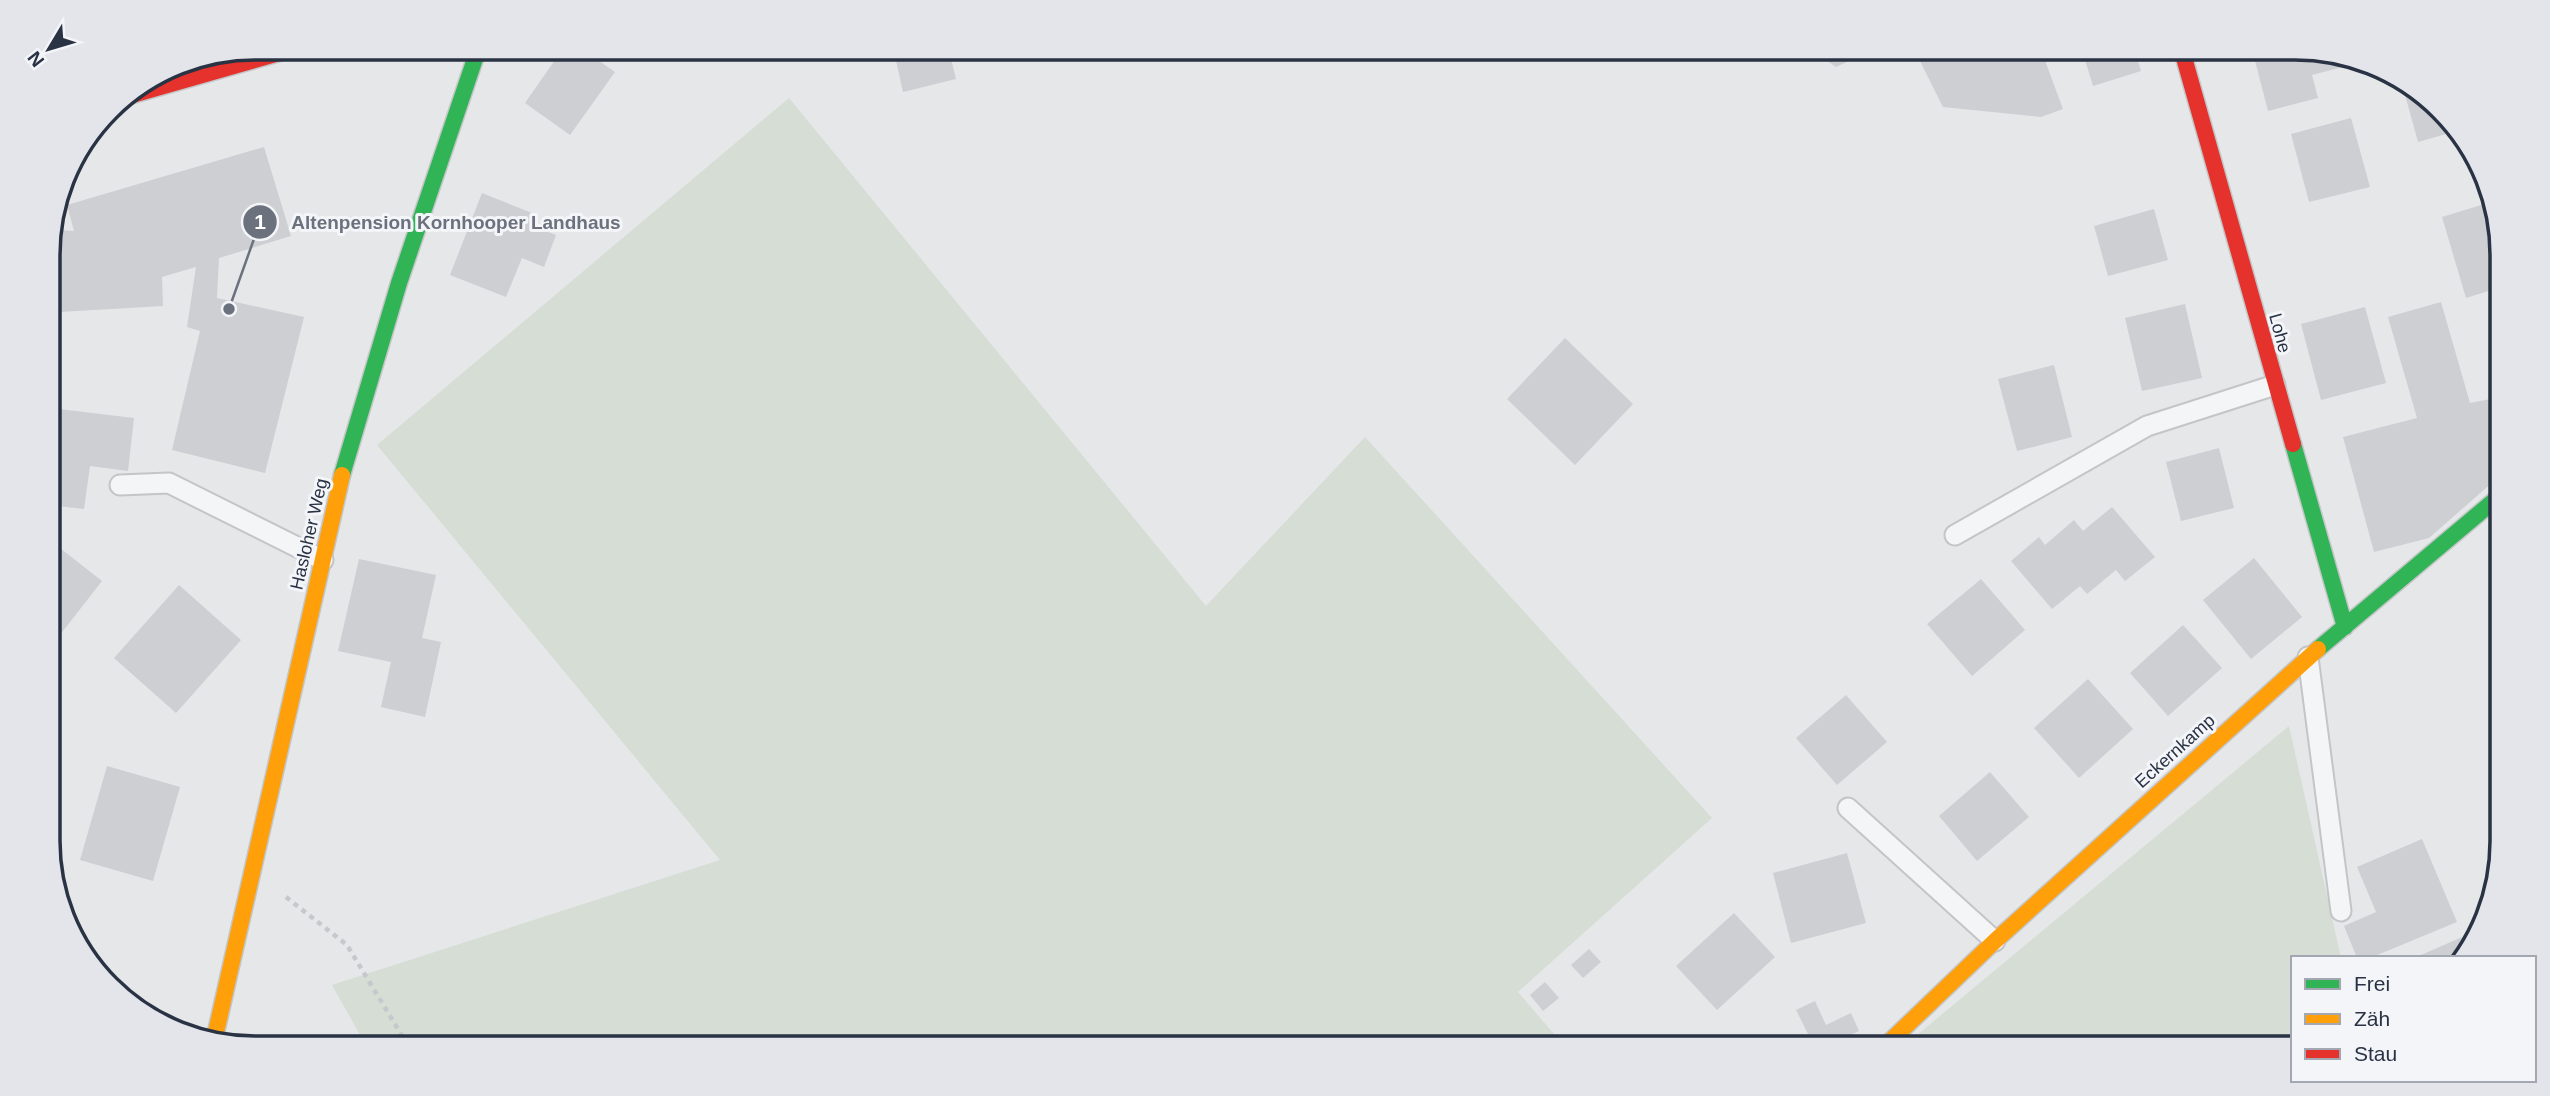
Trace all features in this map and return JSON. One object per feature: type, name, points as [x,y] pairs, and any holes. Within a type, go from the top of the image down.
[{"type":"street","points":[[150,90],[254,60]]},
{"type":"street","name":"Hasloher Weg","points":[[216,1033],[345,459],[399,283],[475,60]]},
{"type":"street","name":"Lohe","points":[[2186,60],[2274,386],[2345,627]]},
{"type":"street","name":"Eckernkamp","points":[[1895,1036],[1994,940],[2308,657],[2490,504]]},
{"type":"lane","points":[[1955,536],[2147,426],[2274,386]]},
{"type":"lane","points":[[120,485],[169,483],[323,560]]},
{"type":"lane","points":[[2308,657],[2341,911]]},
{"type":"lane","points":[[1848,808],[1994,940]]},
{"type":"path","points":[[253,870],[347,945],[402,1036]]},
{"type":"shaded area","points":[[789,98],[1206,606],[1365,437],[1712,818],[1518,992],[1556,1036],[361,1036],[332,985],[720,860],[377,445]]},
{"type":"shaded area","points":[[2289,726],[2341,956],[2291,956],[2291,1036],[1916,1036]]},
{"type":"building","points":[[555,60],[598,60],[615,72],[570,135],[525,103]]},
{"type":"building","points":[[896,60],[951,60],[956,79],[903,92]]},
{"type":"building","points":[[1826,60],[1851,60],[1836,67]]},
{"type":"building","points":[[1920,60],[2045,60],[2063,109],[2041,117],[1943,107]]},
{"type":"building","points":[[2085,60],[2138,60],[2141,71],[2093,86]]},
{"type":"building","points":[[2255,60],[2321,61],[2345,66],[2312,75],[2318,98],[2268,111]]},
{"type":"building","points":[[2405,94],[2433,117],[2448,133],[2418,142]]},
{"type":"building","points":[[2351,118],[2370,187],[2309,202],[2291,134]]},
{"type":"building","points":[[264,147],[291,236],[219,258],[217,298],[304,317],[265,473],[172,450],[200,331],[187,327],[196,267],[162,277],[163,306],[60,312],[61,230],[74,231],[67,205]]},
{"type":"building","points":[[482,193],[537,215],[533,226],[556,235],[544,267],[522,258],[506,297],[450,275]]},
{"type":"building","points":[[2484,204],[2489,229],[2490,290],[2466,298],[2442,217]]},
{"type":"building","points":[[2154,209],[2168,260],[2108,276],[2094,226]]},
{"type":"building","points":[[2441,302],[2470,403],[2490,399],[2490,485],[2429,538],[2374,552],[2343,437],[2417,418],[2388,317]]},
{"type":"building","points":[[2185,304],[2202,378],[2142,391],[2125,318]]},
{"type":"building","points":[[2365,307],[2386,383],[2321,400],[2301,324]]},
{"type":"building","points":[[1565,338],[1633,404],[1575,465],[1507,399]]},
{"type":"building","points":[[2054,365],[2072,437],[2017,451],[1998,379]]},
{"type":"building","points":[[60,409],[134,418],[128,471],[90,466],[84,509],[60,506]]},
{"type":"building","points":[[2219,448],[2234,508],[2181,521],[2166,462]]},
{"type":"building","points":[[2112,507],[2155,557],[2125,581],[2116,570],[2087,594],[2080,586],[2052,609],[2011,561],[2039,537],[2045,545],[2074,520],[2083,531]]},
{"type":"building","points":[[60,548],[102,581],[60,635]]},
{"type":"building","points":[[2254,558],[2302,617],[2251,659],[2203,600]]},
{"type":"building","points":[[359,559],[436,575],[422,638],[441,642],[425,717],[381,707],[391,662],[338,651]]},
{"type":"building","points":[[1981,579],[2025,630],[1972,676],[1927,624]]},
{"type":"building","points":[[179,585],[241,640],[176,713],[114,658]]},
{"type":"building","points":[[2183,625],[2222,668],[2168,716],[2130,673]]},
{"type":"building","points":[[2088,679],[2133,729],[2079,778],[2034,728]]},
{"type":"building","points":[[1846,695],[1887,742],[1837,785],[1796,738]]},
{"type":"building","points":[[107,766],[180,787],[153,881],[80,860]]},
{"type":"building","points":[[1990,772],[2029,817],[1977,861],[1939,816]]},
{"type":"building","points":[[2422,839],[2457,922],[2375,956],[2356,956],[2344,926],[2376,912],[2357,867]]},
{"type":"building","points":[[1847,853],[1866,923],[1791,943],[1773,873]]},
{"type":"building","points":[[1734,913],[1775,957],[1717,1010],[1676,966]]},
{"type":"building","points":[[2466,935],[2453,956],[2419,956]]},
{"type":"building","points":[[1589,949],[1601,962],[1583,978],[1571,965]]},
{"type":"building","points":[[1545,982],[1559,998],[1543,1011],[1530,995]]},
{"type":"building","points":[[1815,1001],[1826,1025],[1851,1013],[1859,1031],[1848,1036],[1809,1036],[1796,1010]]},
{"type":"traffic: fast","points":[[342,475],[399,283],[475,60]]},
{"type":"traffic: fast","points":[[2293,444],[2345,627]]},
{"type":"traffic: fast","points":[[2318,649],[2490,504]]},
{"type":"traffic: slow","points":[[216,1033],[342,475]]},
{"type":"traffic: slow","points":[[1896,1036],[1995,941],[2318,649]]},
{"type":"traffic: jam","points":[[150,90],[254,60]]},
{"type":"traffic: jam","points":[[2185,60],[2293,444]]},
{"type":"place","name":"Altenpension Kornhooper Landhaus","points":[[229,309]]}]
